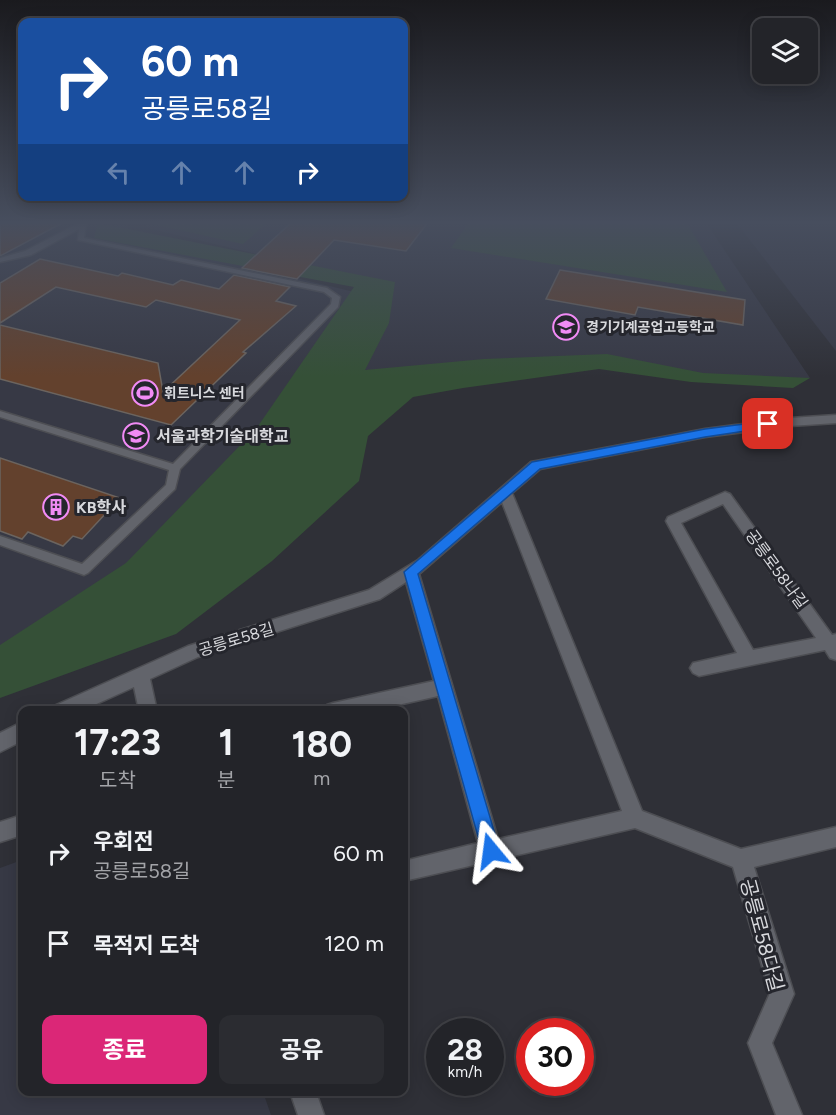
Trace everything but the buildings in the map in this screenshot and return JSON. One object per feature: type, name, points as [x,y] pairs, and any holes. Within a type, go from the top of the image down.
[{"type":"street","name":"공릉로58길","points":[[73,706],[194,651],[374,595],[423,564],[536,465],[705,433],[790,422],[836,419]]},
{"type":"street","points":[[408,870],[635,818],[506,492]]},
{"type":"street","name":"공릉로58나길","points":[[699,668],[834,645],[725,497],[673,521],[748,658]]},
{"type":"street","points":[[411,572],[491,851]]},
{"type":"street","points":[[140,675],[147,706]]},
{"type":"street","points":[[356,706],[444,687]]},
{"type":"street","points":[[0,743],[18,733]]},
{"type":"street","name":"공릉로58다길","points":[[635,818],[741,860],[782,994],[760,1043],[789,1115]]},
{"type":"street","points":[[0,832],[18,826]]},
{"type":"street","points":[[741,860],[836,837]]},
{"type":"street","points":[[304,1096],[311,1115]]},
{"type":"lane","points":[[0,540],[84,570],[171,486],[175,468],[335,305],[336,297],[327,290],[245,273]]},
{"type":"lane","points":[[0,414],[175,468]]},
{"type":"shaded area","name":"서울과학기술대학교","points":[[0,273],[275,273],[363,294],[183,578],[0,679]]},
{"type":"shaded area","name":"경기기계공업고등학교","points":[[338,273],[740,273],[810,378],[759,383],[593,362],[309,396],[384,284]]},
{"type":"shaded area","points":[[775,273],[836,273],[836,351]]},
{"type":"shaded area","points":[[18,861],[18,1096],[264,1096],[271,1115],[0,1115],[0,868]]},
{"type":"green space","points":[[280,273],[350,273],[395,282],[389,323],[365,370],[484,359],[607,354],[703,373],[810,378],[793,388],[691,382],[599,369],[413,397],[368,436],[359,481],[272,561],[176,634],[0,698],[0,645],[126,563],[256,429],[354,287]]},
{"type":"green space","points":[[608,273],[716,273],[727,292]]},
{"type":"place","name":"경기기계공업고등학교","points":[[566,327]]},
{"type":"place","name":"휘트니스 센터","points":[[145,393]]},
{"type":"place","name":"서울과학기술대학교","points":[[136,436]]},
{"type":"place","name":"KB학사","points":[[56,507]]},
{"type":"route","points":[[491,851],[411,572],[536,465],[705,433],[768,424]]}]
